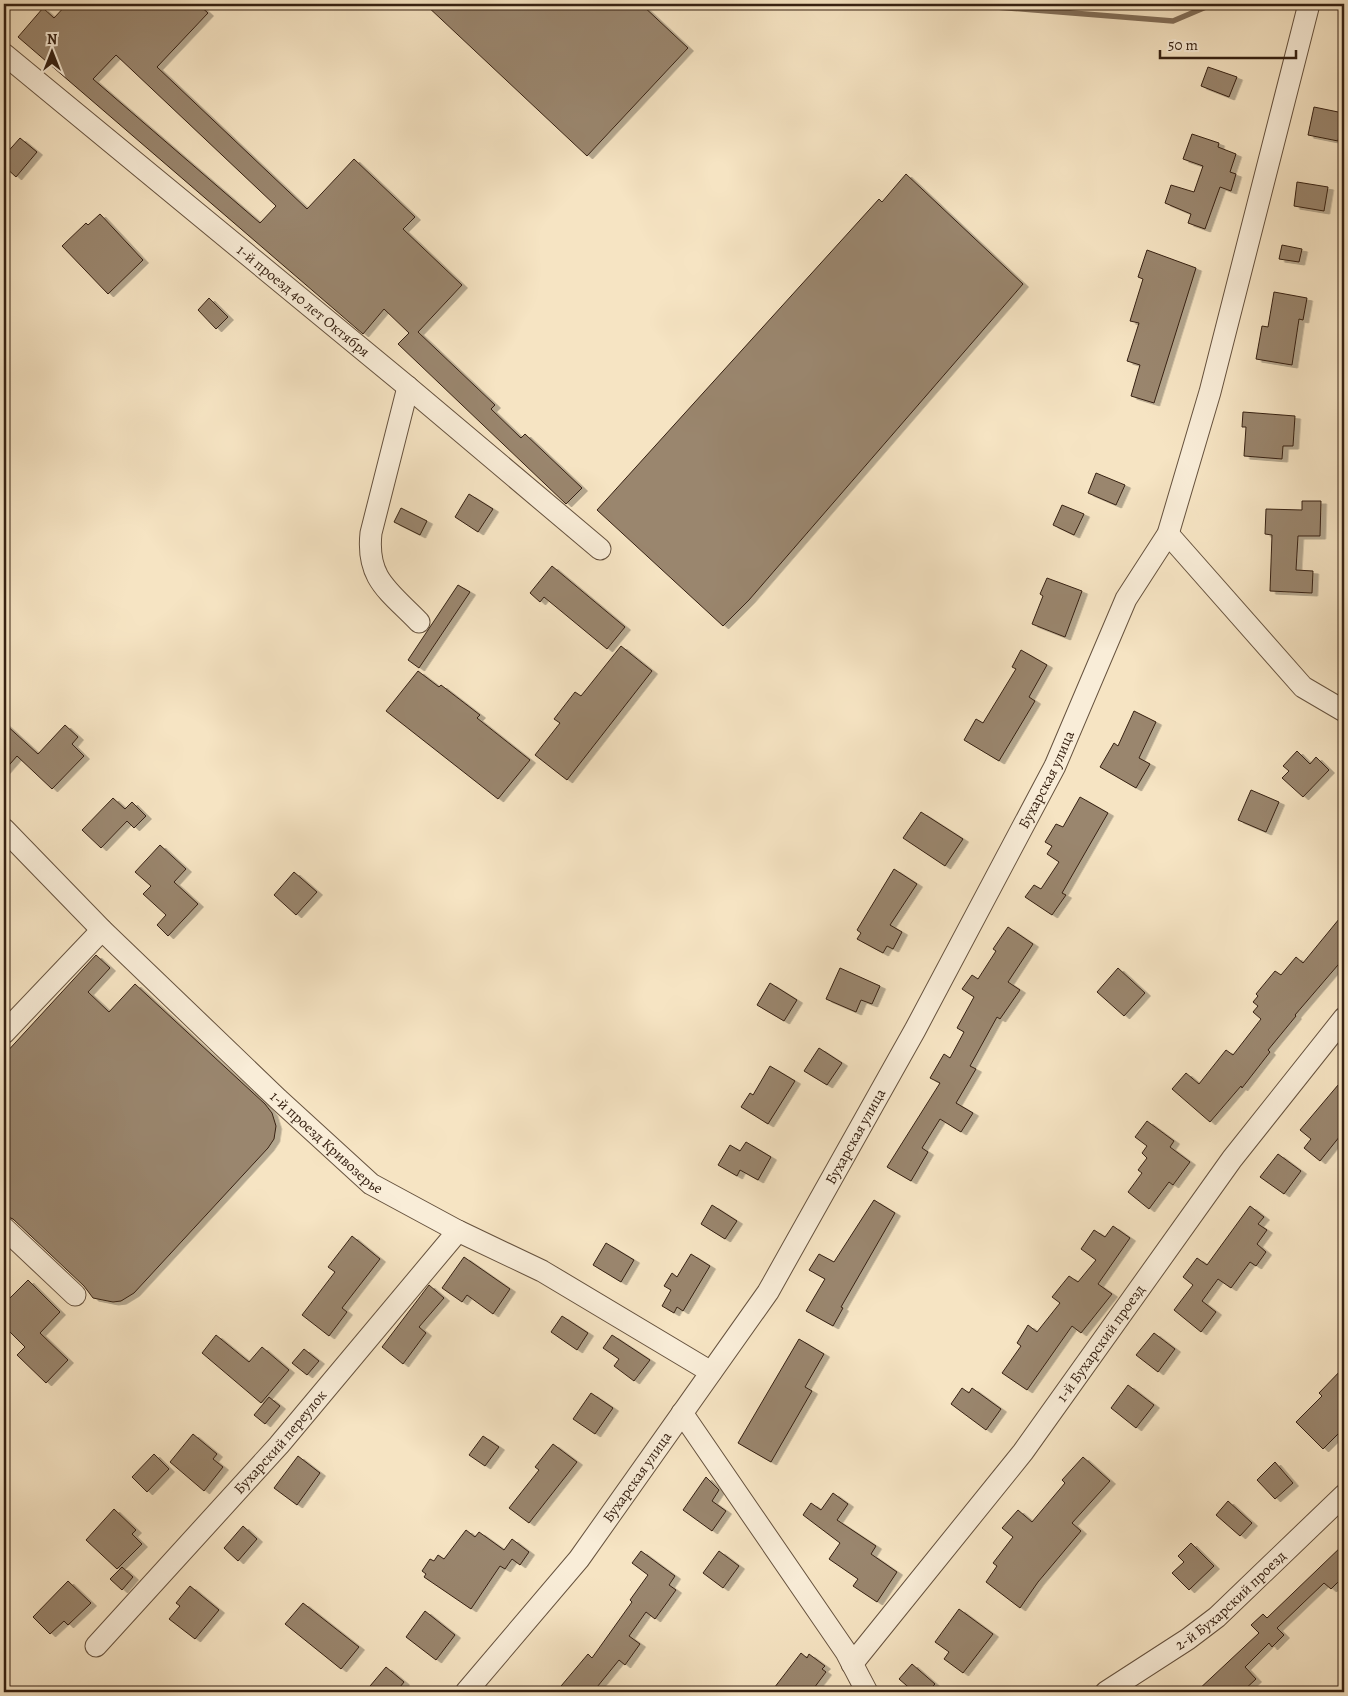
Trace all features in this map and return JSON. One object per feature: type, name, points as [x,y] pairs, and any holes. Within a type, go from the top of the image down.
[{"type":"street","name":"Бухарская улица","points":[[466,1692],[579,1559],[768,1292],[914,1030],[1055,766],[1126,599],[1168,534],[1210,392],[1309,4]]},
{"type":"street","name":"1-й проезд 40 лет Октября","points":[[4,54],[408,387],[600,549]]},
{"type":"street","points":[[408,387],[370,533],[369,548],[370,561],[375,574],[419,622]]},
{"type":"street","points":[[1168,534],[1303,687],[1344,711]]},
{"type":"street","name":"1-й проезд Кривозерье","points":[[4,829],[102,930],[278,1099],[370,1184],[568,1286],[710,1372]]},
{"type":"street","points":[[4,1033],[102,930]]},
{"type":"street","name":"1-й Бухарский проезд","points":[[852,1664],[1017,1459],[1237,1153],[1344,1018]]},
{"type":"street","points":[[4,1228],[75,1295]]},
{"type":"street","name":"Бухарский переулок","points":[[96,1646],[279,1444],[458,1231]]},
{"type":"street","points":[[682,1413],[852,1664],[863,1691]]},
{"type":"street","name":"2-й Бухарский проезд","points":[[1106,1692],[1188,1639],[1217,1617],[1344,1495]]},
{"type":"building","points":[[67,4],[198,4],[208,13],[157,67],[307,209],[354,159],[415,217],[403,229],[462,285],[418,332],[495,405],[491,409],[521,438],[525,434],[582,488],[566,504],[398,344],[409,333],[384,309],[363,334],[18,37],[43,8],[54,18]],"holes":[[[116,55],[276,206],[260,223],[93,79]]]},
{"type":"building","points":[[425,4],[641,4],[688,48],[587,156]]},
{"type":"building","points":[[1208,67],[1237,77],[1229,97],[1201,86]]},
{"type":"building","points":[[1314,107],[1343,113],[1338,141],[1308,135]]},
{"type":"building","points":[[1192,134],[1219,143],[1218,147],[1236,154],[1230,172],[1236,174],[1231,191],[1220,187],[1205,229],[1188,223],[1191,214],[1165,203],[1171,185],[1194,192],[1203,166],[1183,159]]},
{"type":"building","points":[[20,138],[37,152],[16,177],[4,166],[4,156]]},
{"type":"building","points":[[906,174],[1023,284],[749,600],[723,626],[597,510],[879,199],[882,202]]},
{"type":"building","points":[[1297,182],[1328,187],[1324,211],[1294,206]]},
{"type":"building","points":[[100,214],[143,260],[108,294],[62,246],[86,223],[88,225]]},
{"type":"building","points":[[1282,245],[1302,249],[1299,262],[1279,259]]},
{"type":"building","points":[[1147,250],[1196,268],[1154,403],[1131,396],[1140,365],[1127,361],[1139,323],[1130,321],[1143,279],[1138,277]]},
{"type":"building","points":[[1274,292],[1307,298],[1303,320],[1299,319],[1292,365],[1256,359],[1262,326],[1268,327]]},
{"type":"building","points":[[209,298],[228,317],[216,329],[198,310]]},
{"type":"building","points":[[1243,412],[1295,416],[1293,446],[1283,446],[1282,459],[1244,456],[1246,427],[1242,427]]},
{"type":"building","points":[[1096,473],[1125,485],[1116,505],[1088,493]]},
{"type":"building","points":[[469,494],[493,509],[478,532],[455,517]]},
{"type":"building","points":[[1302,501],[1321,501],[1320,536],[1298,536],[1296,570],[1313,571],[1312,593],[1270,591],[1272,535],[1265,534],[1266,509],[1302,510]]},
{"type":"building","points":[[1062,505],[1084,514],[1074,535],[1053,525]]},
{"type":"building","points":[[401,508],[427,521],[420,535],[394,522]]},
{"type":"building","points":[[552,566],[625,627],[607,649],[544,597],[540,602],[530,593]]},
{"type":"building","points":[[1047,578],[1082,591],[1065,637],[1032,624],[1043,596],[1040,594]]},
{"type":"building","points":[[458,585],[470,592],[419,668],[408,660]]},
{"type":"building","points":[[621,646],[652,671],[567,780],[535,755],[560,723],[554,719],[575,692],[581,696]]},
{"type":"building","points":[[1021,650],[1047,665],[1029,697],[1035,701],[999,761],[964,740],[976,719],[983,723],[1016,669],[1012,667]]},
{"type":"building","points":[[418,671],[439,687],[441,685],[480,715],[477,718],[530,760],[498,799],[386,711]]},
{"type":"building","points":[[1134,711],[1156,722],[1139,758],[1150,764],[1136,788],[1100,767],[1114,743],[1118,746]]},
{"type":"building","points":[[4,723],[38,754],[65,725],[78,737],[72,744],[84,756],[52,789],[17,756],[4,771]]},
{"type":"building","points":[[1297,751],[1310,764],[1316,757],[1329,770],[1303,797],[1282,778],[1289,771],[1283,766]]},
{"type":"building","points":[[1251,790],[1279,802],[1266,832],[1238,820]]},
{"type":"building","points":[[1080,797],[1108,813],[1062,893],[1066,895],[1052,915],[1025,897],[1034,885],[1041,889],[1059,862],[1047,854],[1052,846],[1045,842],[1056,824],[1063,827]]},
{"type":"building","points":[[113,798],[125,809],[132,802],[146,816],[134,828],[127,821],[101,848],[82,830]]},
{"type":"building","points":[[921,812],[963,839],[945,866],[903,838]]},
{"type":"building","points":[[160,845],[186,869],[174,882],[198,904],[168,936],[157,925],[166,915],[143,894],[151,886],[135,872]]},
{"type":"building","points":[[894,869],[917,884],[890,925],[902,932],[893,949],[887,946],[883,953],[857,939],[861,933],[857,930]]},
{"type":"building","points":[[294,872],[317,892],[296,915],[274,895]]},
{"type":"building","points":[[1344,913],[1344,958],[1295,1015],[1268,1050],[1270,1052],[1242,1088],[1241,1086],[1210,1122],[1172,1089],[1186,1073],[1199,1084],[1226,1050],[1233,1055],[1261,1019],[1253,1012],[1258,1006],[1253,1002],[1258,996],[1256,994],[1275,971],[1281,975],[1296,957],[1303,963]]},
{"type":"building","points":[[1008,927],[1033,944],[1008,982],[1020,990],[1000,1019],[997,1017],[970,1066],[976,1069],[956,1103],[973,1113],[961,1132],[940,1119],[922,1148],[928,1152],[911,1181],[887,1167],[940,1083],[930,1078],[944,1054],[950,1058],[964,1032],[957,1028],[974,997],[962,989],[972,975],[978,979],[996,951],[993,949]]},
{"type":"building","points":[[96,955],[110,968],[88,992],[109,1012],[135,984],[265,1104],[272,1113],[276,1126],[274,1139],[268,1148],[134,1293],[121,1301],[113,1302],[93,1298],[84,1286],[13,1219],[4,1215],[4,1055]]},
{"type":"building","points":[[840,968],[880,986],[872,1004],[861,1000],[856,1012],[826,999]]},
{"type":"building","points":[[1118,968],[1145,993],[1124,1016],[1097,992]]},
{"type":"building","points":[[770,983],[797,1000],[784,1021],[757,1005]]},
{"type":"building","points":[[819,1048],[842,1063],[827,1085],[804,1071]]},
{"type":"building","points":[[770,1066],[795,1081],[768,1124],[741,1107],[750,1093],[753,1095]]},
{"type":"building","points":[[1344,1078],[1344,1131],[1320,1161],[1304,1148],[1311,1139],[1300,1130]]},
{"type":"building","points":[[1147,1121],[1174,1141],[1170,1147],[1190,1162],[1173,1185],[1169,1182],[1149,1209],[1128,1192],[1142,1173],[1138,1170],[1147,1158],[1142,1153],[1147,1146],[1135,1137]]},
{"type":"building","points":[[746,1142],[771,1157],[758,1180],[740,1170],[737,1176],[718,1165],[730,1145],[740,1151]]},
{"type":"building","points":[[1278,1154],[1301,1171],[1284,1194],[1260,1177]]},
{"type":"building","points":[[874,1200],[895,1213],[841,1307],[843,1308],[833,1326],[806,1311],[825,1279],[809,1270],[819,1254],[834,1262]]},
{"type":"building","points":[[712,1205],[737,1221],[725,1239],[701,1224]]},
{"type":"building","points":[[1250,1206],[1264,1217],[1258,1224],[1267,1230],[1257,1244],[1266,1252],[1256,1266],[1250,1262],[1231,1288],[1218,1279],[1202,1301],[1216,1312],[1201,1332],[1174,1310],[1193,1285],[1183,1277],[1197,1258],[1207,1265]]},
{"type":"building","points":[[1113,1226],[1130,1238],[1098,1284],[1112,1294],[1081,1333],[1072,1326],[1027,1390],[1002,1373],[1021,1346],[1017,1343],[1028,1325],[1037,1332],[1060,1303],[1052,1297],[1069,1276],[1078,1282],[1096,1260],[1081,1249],[1094,1230],[1105,1237]]},
{"type":"building","points":[[352,1236],[380,1259],[342,1308],[347,1312],[329,1336],[302,1315],[335,1272],[328,1267]]},
{"type":"building","points":[[606,1243],[634,1260],[621,1282],[593,1265]]},
{"type":"building","points":[[691,1254],[710,1266],[683,1311],[677,1307],[674,1313],[662,1306],[671,1290],[664,1286],[672,1273],[677,1277]]},
{"type":"building","points":[[464,1257],[510,1289],[493,1314],[467,1295],[462,1302],[442,1288]]},
{"type":"building","points":[[28,1280],[60,1312],[40,1333],[68,1360],[46,1383],[17,1355],[25,1347],[4,1326],[4,1304]]},
{"type":"building","points":[[429,1285],[444,1298],[419,1327],[426,1333],[403,1364],[382,1347]]},
{"type":"building","points":[[562,1316],[588,1333],[577,1350],[551,1332]]},
{"type":"building","points":[[1154,1333],[1175,1349],[1158,1372],[1136,1355]]},
{"type":"building","points":[[216,1335],[249,1362],[262,1347],[289,1370],[261,1403],[202,1353]]},
{"type":"building","points":[[612,1335],[650,1360],[634,1381],[614,1366],[619,1359],[603,1348]]},
{"type":"building","points":[[799,1339],[824,1354],[805,1387],[812,1391],[771,1462],[738,1443]]},
{"type":"building","points":[[304,1349],[319,1361],[307,1375],[292,1363]]},
{"type":"building","points":[[1344,1367],[1344,1428],[1323,1449],[1296,1422],[1322,1396],[1319,1393]]},
{"type":"building","points":[[1128,1385],[1154,1405],[1136,1428],[1111,1408]]},
{"type":"building","points":[[962,1388],[969,1393],[972,1388],[1001,1409],[986,1430],[951,1404]]},
{"type":"building","points":[[591,1393],[613,1408],[595,1434],[573,1419]]},
{"type":"building","points":[[269,1397],[280,1406],[265,1424],[254,1415]]},
{"type":"building","points":[[193,1434],[217,1454],[213,1459],[223,1467],[204,1491],[170,1462]]},
{"type":"building","points":[[483,1436],[499,1447],[485,1466],[469,1455]]},
{"type":"building","points":[[553,1444],[577,1462],[529,1523],[509,1508],[539,1470],[535,1467]]},
{"type":"building","points":[[154,1454],[169,1469],[147,1492],[132,1477]]},
{"type":"building","points":[[298,1456],[320,1473],[297,1505],[274,1488]]},
{"type":"building","points":[[1083,1457],[1110,1481],[1072,1523],[1081,1531],[1038,1582],[1020,1608],[986,1582],[997,1566],[993,1563],[1013,1537],[1002,1528],[1018,1510],[1032,1522],[1065,1483],[1062,1480]]},
{"type":"building","points":[[1275,1462],[1293,1483],[1275,1499],[1257,1480]]},
{"type":"building","points":[[706,1477],[719,1490],[712,1501],[726,1511],[712,1531],[683,1510]]},
{"type":"building","points":[[833,1493],[848,1504],[837,1520],[876,1546],[871,1554],[897,1572],[877,1602],[853,1586],[858,1579],[829,1559],[840,1543],[803,1515],[811,1503],[821,1510]]},
{"type":"building","points":[[1228,1501],[1252,1523],[1240,1536],[1216,1515]]},
{"type":"building","points":[[114,1509],[136,1530],[132,1534],[142,1544],[117,1569],[86,1540]]},
{"type":"building","points":[[243,1526],[257,1539],[238,1561],[224,1548]]},
{"type":"building","points":[[466,1530],[475,1537],[479,1532],[504,1550],[512,1539],[529,1552],[520,1565],[512,1559],[505,1569],[500,1566],[471,1609],[424,1577],[426,1574],[422,1571],[430,1559],[434,1561],[438,1555],[444,1559]]},
{"type":"building","points":[[1191,1543],[1214,1566],[1189,1590],[1172,1573],[1184,1562],[1178,1556]]},
{"type":"building","points":[[1344,1544],[1344,1576],[1331,1589],[1324,1583],[1277,1628],[1284,1635],[1272,1647],[1269,1643],[1245,1667],[1256,1679],[1242,1692],[1196,1692],[1259,1633],[1251,1625],[1263,1614],[1267,1618]]},
{"type":"building","points":[[641,1551],[675,1576],[669,1585],[676,1590],[655,1619],[646,1612],[629,1636],[640,1644],[625,1665],[619,1660],[593,1692],[556,1692],[588,1654],[592,1658],[632,1602],[630,1600],[648,1575],[632,1563]]},
{"type":"building","points":[[719,1551],[739,1566],[723,1588],[703,1573]]},
{"type":"building","points":[[122,1567],[133,1577],[122,1590],[110,1579]]},
{"type":"building","points":[[68,1581],[91,1603],[68,1625],[64,1621],[50,1634],[33,1617]]},
{"type":"building","points":[[190,1586],[219,1610],[195,1639],[169,1619],[180,1606],[176,1603]]},
{"type":"building","points":[[303,1603],[359,1647],[341,1669],[285,1624]]},
{"type":"building","points":[[959,1609],[993,1634],[963,1673],[944,1659],[949,1652],[935,1642]]},
{"type":"building","points":[[425,1611],[455,1635],[436,1660],[406,1637]]},
{"type":"building","points":[[801,1653],[807,1658],[809,1654],[825,1666],[822,1669],[826,1672],[811,1692],[771,1692]]},
{"type":"building","points":[[912,1664],[935,1684],[927,1692],[914,1692],[899,1679]]},
{"type":"building","points":[[386,1667],[404,1682],[396,1692],[365,1692]]},
{"type":"waterway","points":[[958,4],[1173,21],[1213,4]]}]
